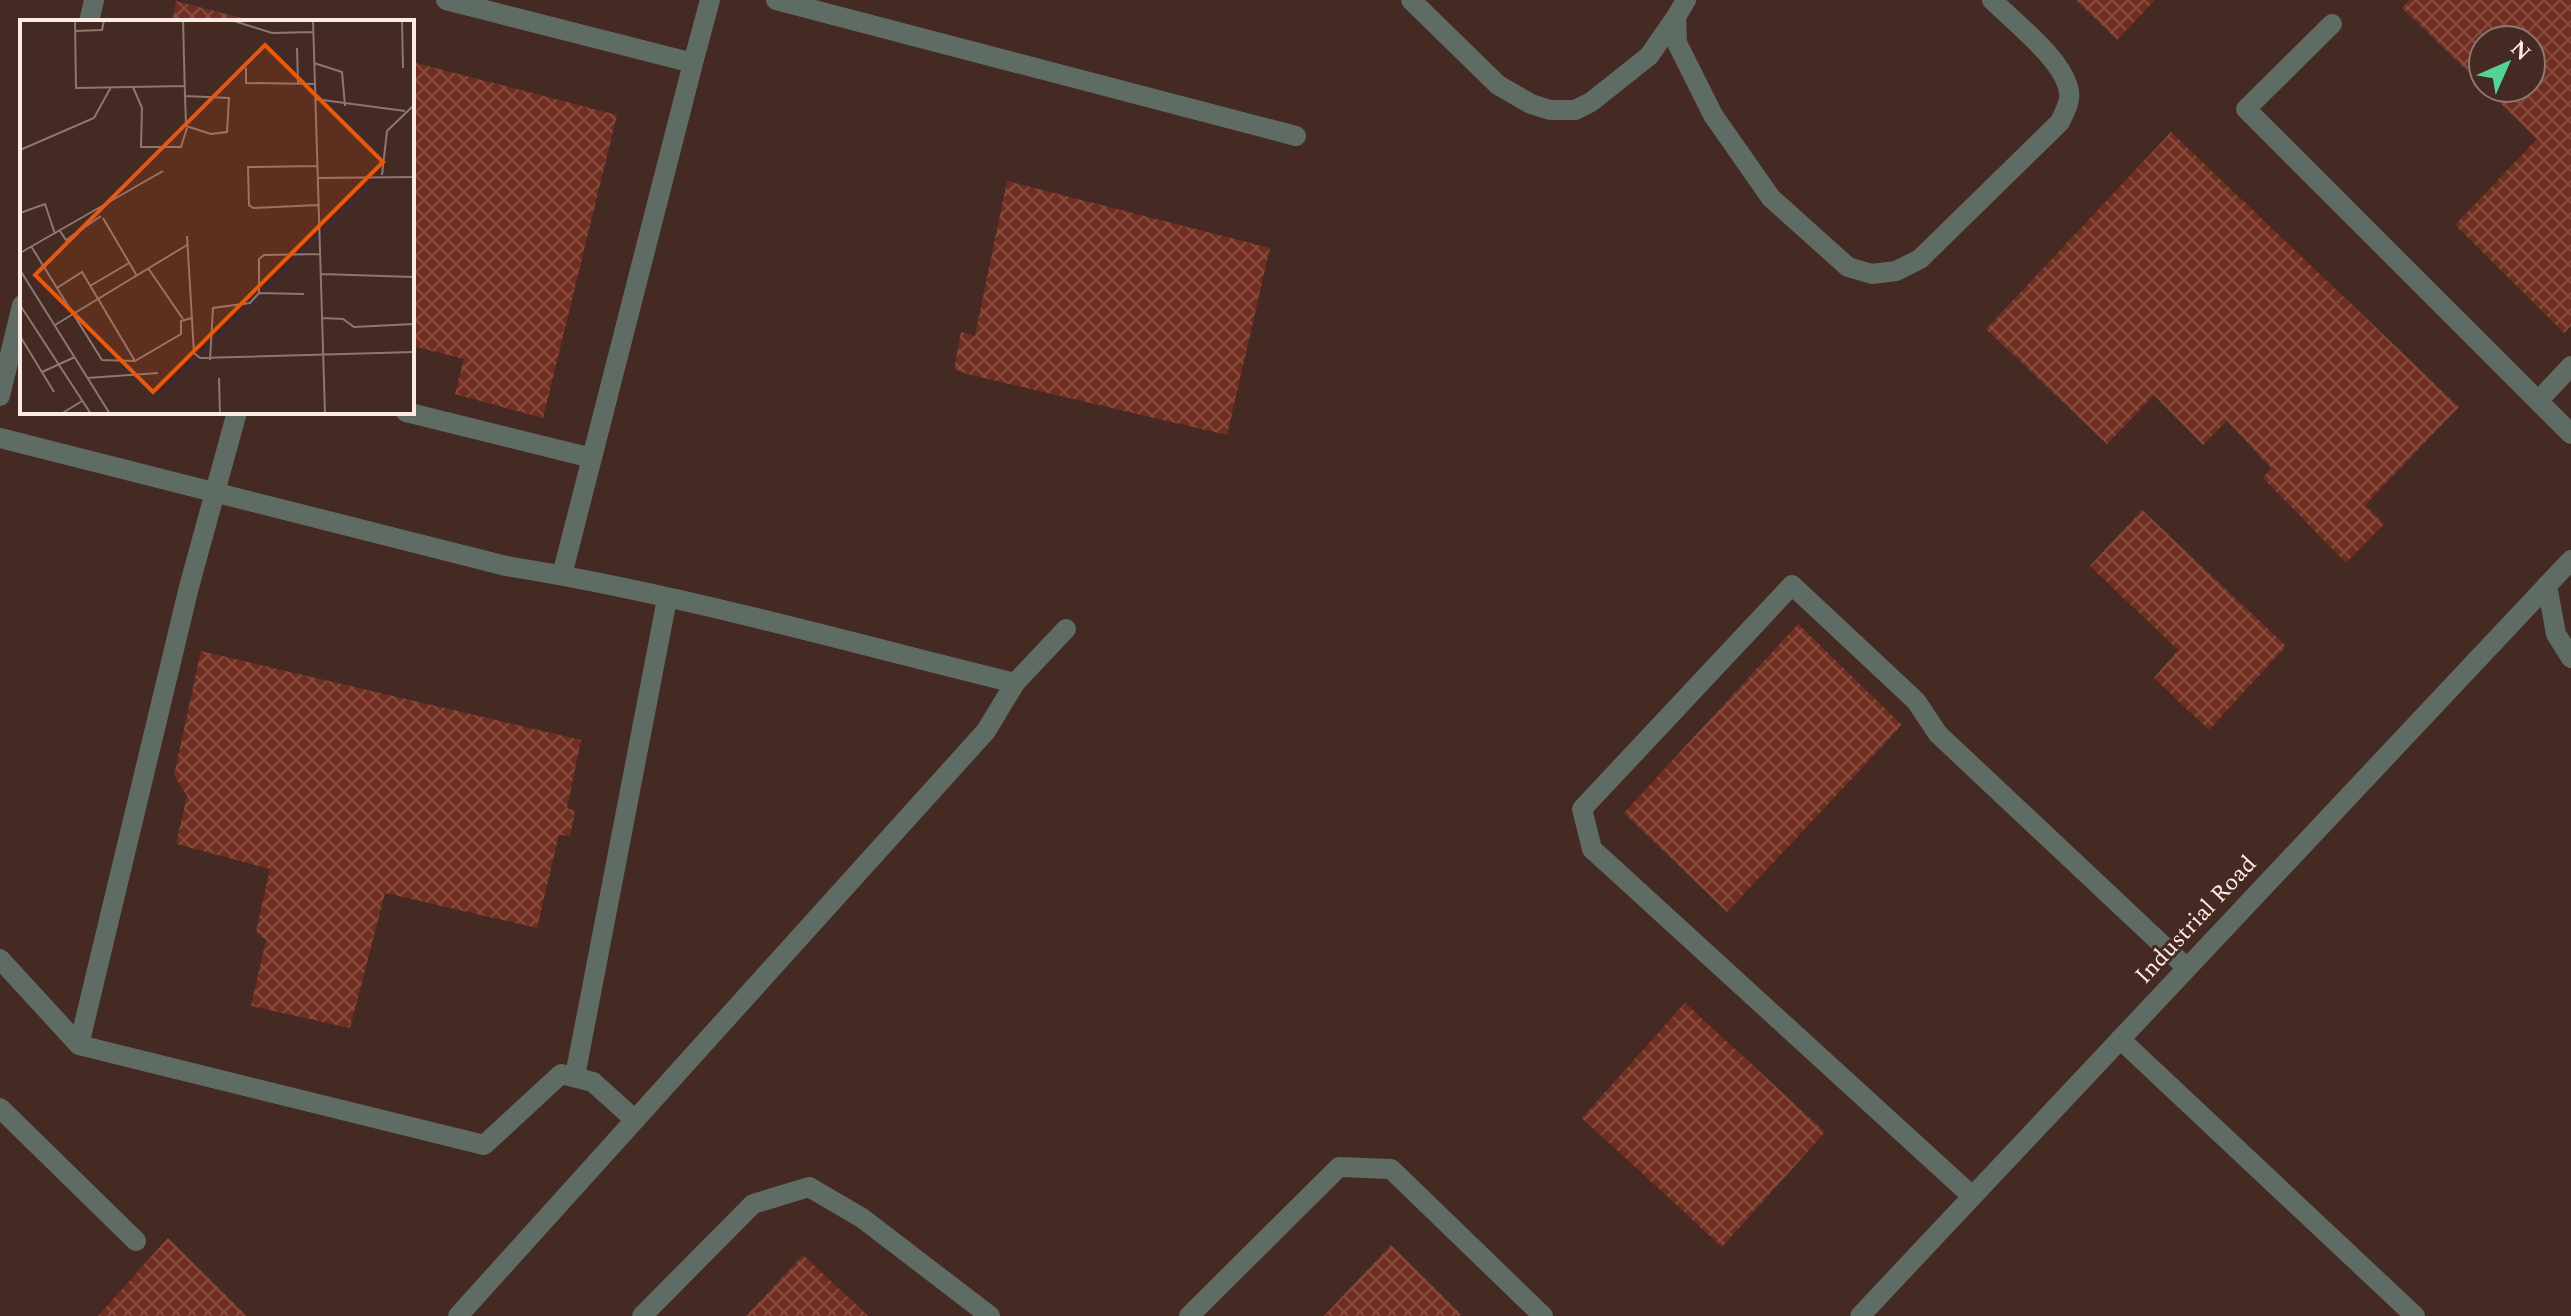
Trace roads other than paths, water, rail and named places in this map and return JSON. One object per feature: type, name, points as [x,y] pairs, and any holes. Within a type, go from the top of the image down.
[{"type":"street","points":[[89,20],[94,0]]},
{"type":"street","points":[[446,0],[693,63]]},
{"type":"street","points":[[562,575],[710,0]]},
{"type":"street","points":[[776,0],[1296,136]]},
{"type":"street","points":[[1411,0],[1498,85],[1531,104],[1550,110],[1575,110],[1591,102],[1649,56],[1681,8]]},
{"type":"street","points":[[1681,8],[1677,43],[1713,115],[1771,198],[1848,267],[1872,274],[1896,271],[1920,259],[2060,122],[2070,95],[2065,77],[1992,0]]},
{"type":"street","points":[[2332,24],[2246,109],[2571,434]]},
{"type":"street","points":[[0,396],[20,313]]},
{"type":"street","points":[[2539,400],[2571,366]]},
{"type":"street","points":[[79,1045],[189,587],[236,414]]},
{"type":"street","points":[[414,414],[592,458]]},
{"type":"street","points":[[0,438],[506,566],[562,575],[667,599],[1015,683]]},
{"type":"street","name":"Industrial Road","points":[[1860,1316],[2571,560]]},
{"type":"street","points":[[1972,1196],[1592,849],[1582,809],[1792,585],[1916,701],[1938,734],[2187,968]]},
{"type":"street","points":[[2547,585],[2556,634],[2571,658]]},
{"type":"street","points":[[575,1076],[667,599]]},
{"type":"street","points":[[458,1316],[986,731],[1015,683],[1066,629]]},
{"type":"street","points":[[0,959],[79,1045],[484,1145],[561,1074],[593,1082],[635,1120]]},
{"type":"street","points":[[2120,1039],[2415,1316]]},
{"type":"street","points":[[0,1108],[136,1241]]},
{"type":"street","points":[[1189,1316],[1339,1167],[1391,1169],[1543,1316]]},
{"type":"street","points":[[642,1316],[753,1204],[809,1187],[862,1218],[990,1316]]}]
